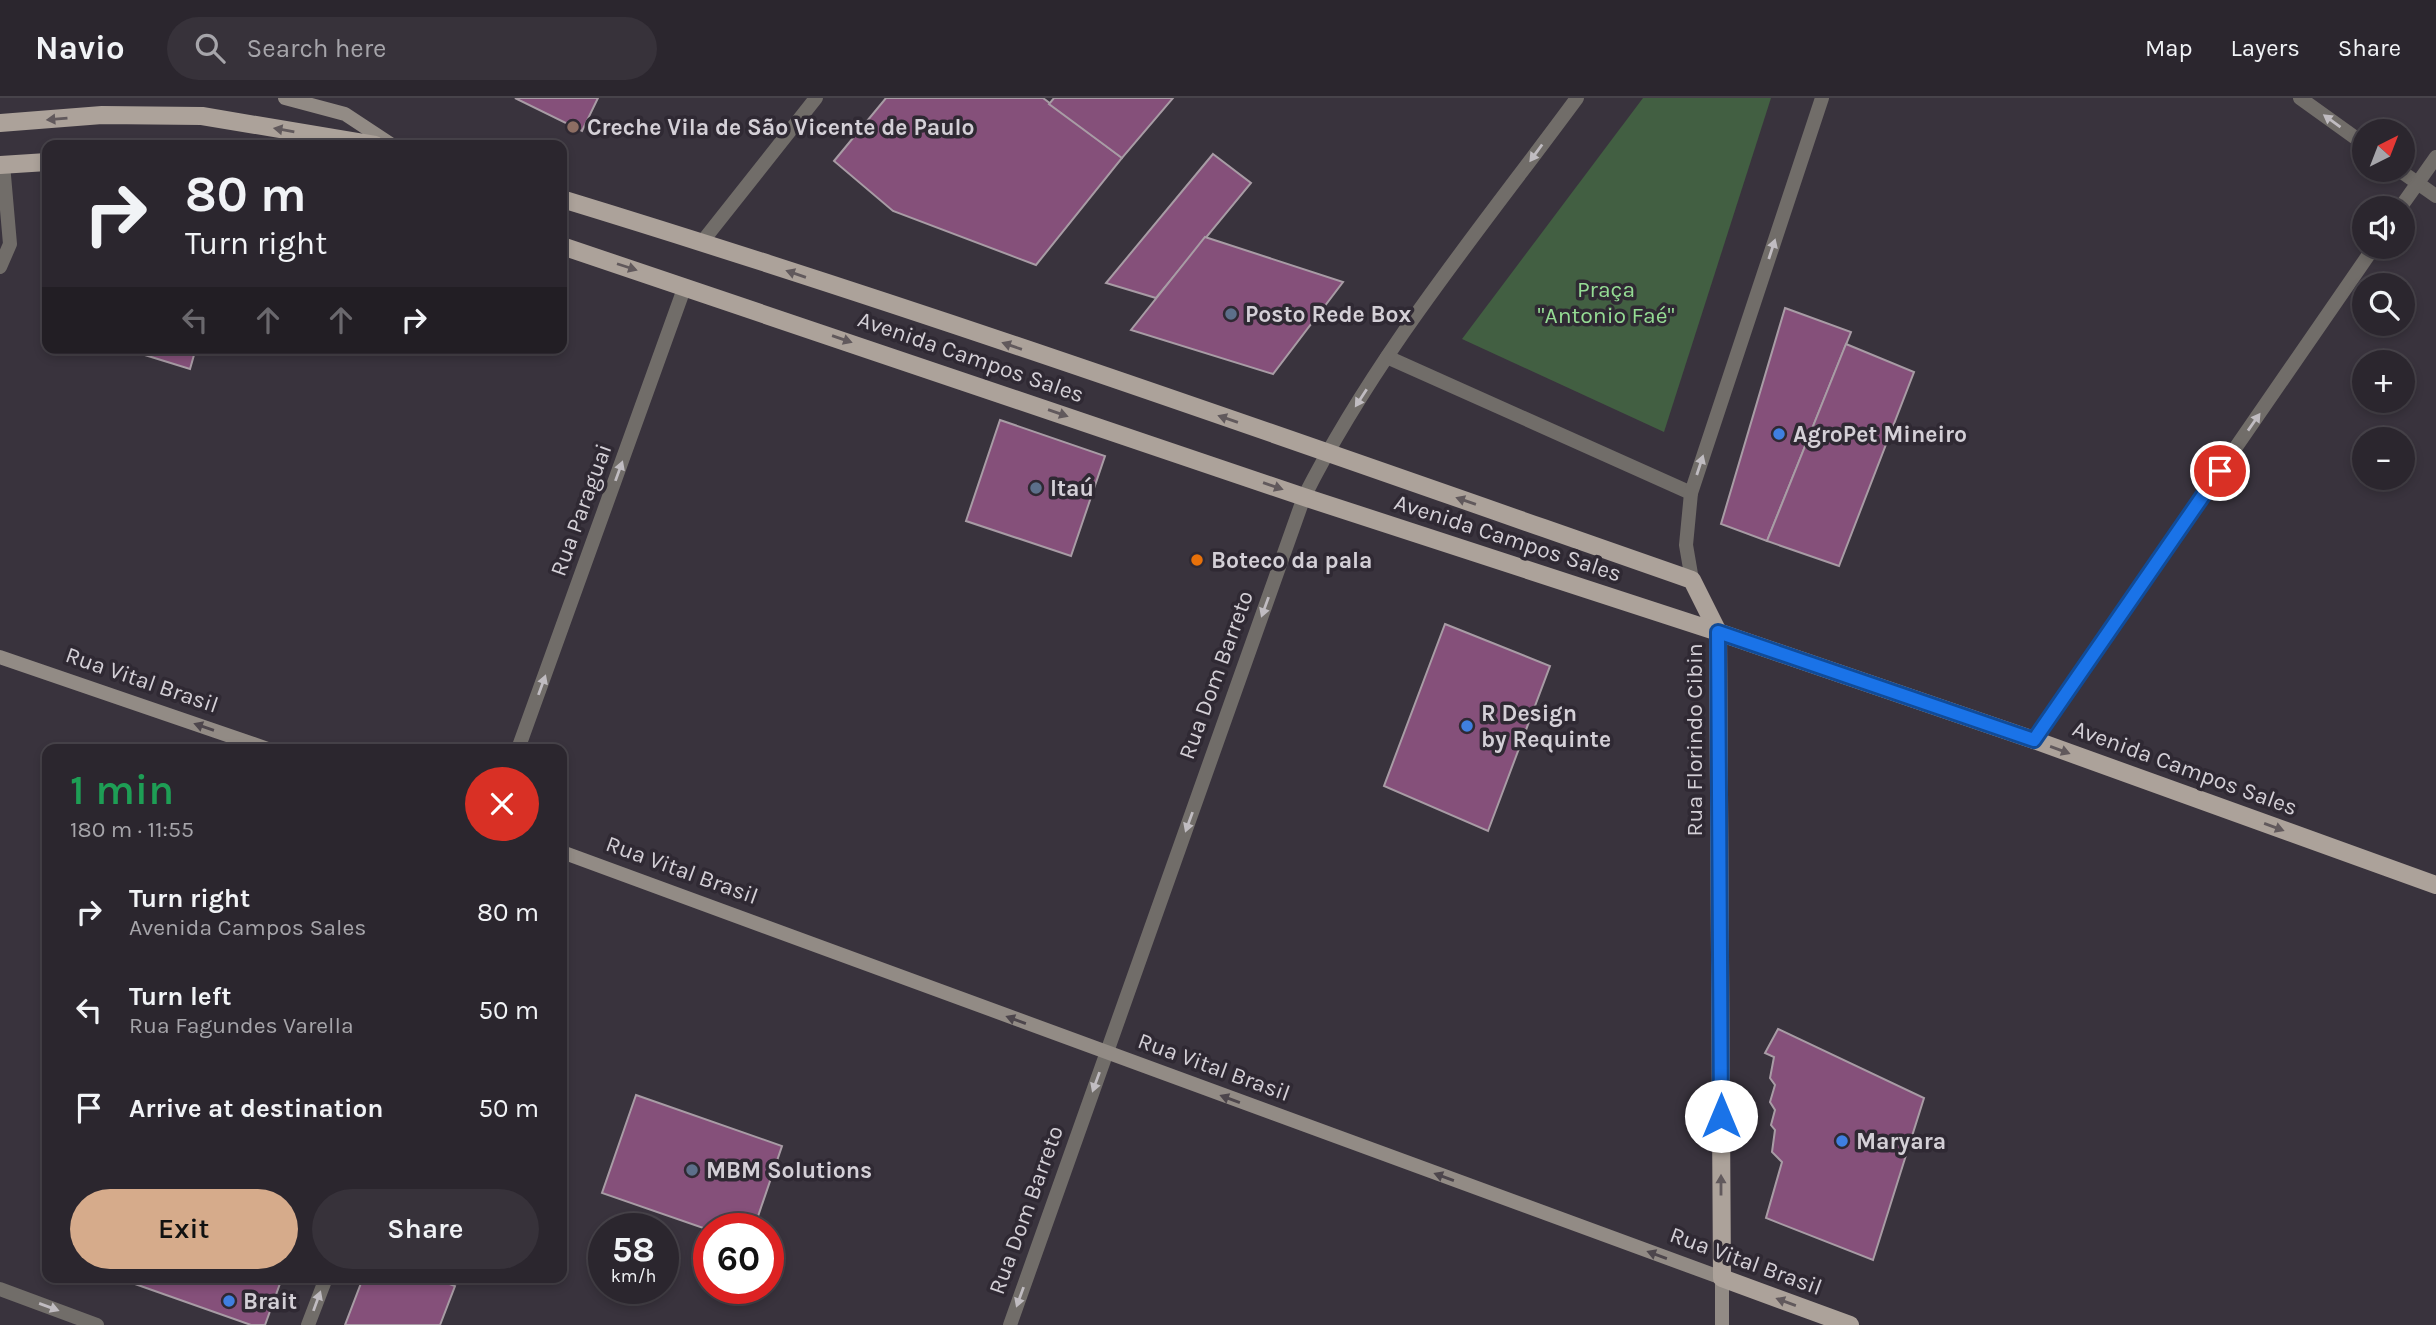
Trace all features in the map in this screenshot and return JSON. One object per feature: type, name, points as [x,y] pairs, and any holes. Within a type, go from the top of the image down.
[{"type":"main road","points":[[0,123],[102,115],[202,116],[345,140]]},
{"type":"main road","points":[[1,165],[42,162]]},
{"type":"main road","name":"Avenida Campos Sales","points":[[567,201],[702,242],[1327,452],[1692,580]]},
{"type":"main road","name":"Avenida Campos Sales","points":[[567,248],[1304,497],[1718,632],[2034,740],[2436,885]]},
{"type":"main road","name":"Rua Florindo Cibin","points":[[1692,580],[1718,632],[1721,1278]]},
{"type":"main road","name":"Rua Vital Brasil","points":[[1721,1278],[1850,1325]]},
{"type":"street","points":[[285,98],[345,114],[385,140]]},
{"type":"street","points":[[702,242],[816,98]]},
{"type":"street","name":"Rua Dom Barreto","points":[[1010,1325],[1304,497],[1327,452],[1387,357],[1577,98]]},
{"type":"street","name":"Rua Florindo Cibin","points":[[1692,580],[1686,545],[1691,493],[1822,98]]},
{"type":"street","points":[[2300,98],[2352,135]]},
{"type":"street","points":[[2409,196],[2436,157]]},
{"type":"street","points":[[0,267],[10,244],[1,165]]},
{"type":"street","points":[[2415,181],[2436,196]]},
{"type":"street","points":[[2034,740],[2366,259]]},
{"type":"street","name":"Rua Paraguai","points":[[521,744],[685,286]]},
{"type":"street","points":[[1387,357],[1691,493]]},
{"type":"street","name":"Rua Vital Brasil","points":[[0,657],[253,744]]},
{"type":"street","name":"Rua Vital Brasil","points":[[567,854],[1721,1278]]},
{"type":"street","name":"Rua Florindo Cibin","points":[[1721,1278],[1722,1325]]},
{"type":"street","points":[[308,1325],[324,1283]]},
{"type":"street","points":[[0,1289],[97,1325]]},
{"type":"green space","name":"Praça \"Antonio Faé\"","points":[[1643,98],[1771,98],[1664,432],[1462,339]]},
{"type":"building","points":[[515,98],[598,98],[582,131]]},
{"type":"building","points":[[886,98],[1043,98],[1122,158],[1036,265],[893,211],[834,161]]},
{"type":"building","points":[[1054,98],[1173,98],[1122,158],[1049,104]]},
{"type":"building","points":[[1213,154],[1251,183],[1156,298],[1106,283]]},
{"type":"building","name":"Posto Rede Box","points":[[1205,237],[1343,282],[1273,374],[1131,330]]},
{"type":"building","name":"AgroPet Mineiro","points":[[1785,308],[1851,332],[1767,541],[1721,524]]},
{"type":"building","points":[[1846,344],[1914,372],[1839,566],[1767,541]]},
{"type":"building","points":[[142,354],[194,354],[190,369]]},
{"type":"building","name":"Itaú","points":[[1000,420],[1105,456],[1071,556],[966,521]]},
{"type":"building","name":"R Design by Requinte","points":[[1445,624],[1550,666],[1488,831],[1384,786]]},
{"type":"building","name":"Maryara","points":[[1778,1029],[1924,1098],[1873,1260],[1766,1218],[1782,1162],[1772,1152],[1775,1130],[1771,1125],[1775,1110],[1770,1102],[1775,1085],[1770,1078],[1774,1057],[1765,1053]]},
{"type":"building","name":"MBM Solutions","points":[[636,1095],[782,1146],[759,1213],[693,1213],[693,1224],[679,1220],[679,1213],[660,1213],[602,1193]]},
{"type":"building","name":"Brait","points":[[132,1283],[280,1283],[265,1325],[251,1325]]},
{"type":"building","points":[[361,1283],[447,1283],[455,1286],[440,1325],[345,1325]]},
{"type":"place","name":"Creche Vila de São Vicente de Paulo","points":[[573,127]]},
{"type":"place","name":"Posto Rede Box","points":[[1231,314]]},
{"type":"place","name":"AgroPet Mineiro","points":[[1779,434]]},
{"type":"place","name":"Itaú","points":[[1036,488]]},
{"type":"place","name":"Boteco da pala","points":[[1197,560]]},
{"type":"place","name":"R Design by Requinte","points":[[1467,726]]},
{"type":"place","name":"Maryara","points":[[1842,1141]]},
{"type":"place","name":"MBM Solutions","points":[[692,1170]]},
{"type":"place","name":"Brait","points":[[229,1301]]},
{"type":"route","points":[[1721,1116],[1718,632],[2034,740],[2220,471]]}]
